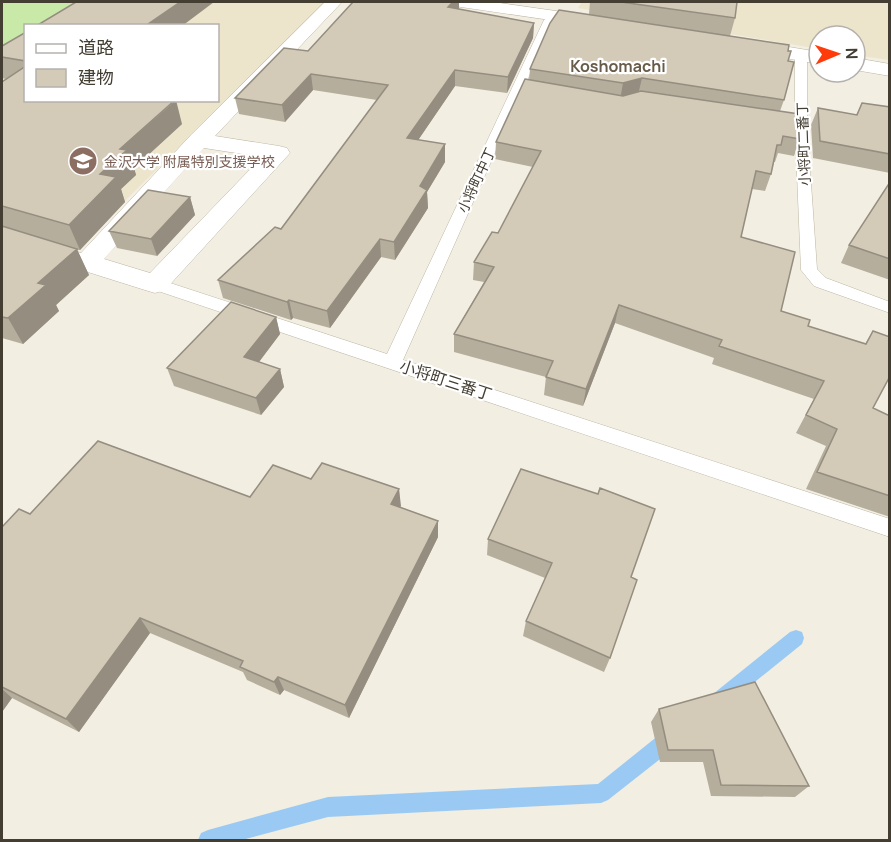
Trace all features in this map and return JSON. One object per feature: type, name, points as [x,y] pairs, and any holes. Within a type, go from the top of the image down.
[{"type":"street","points":[[87,262],[199,140],[334,2]]},
{"type":"street","points":[[461,2],[542,15],[560,8],[615,25]]},
{"type":"street","name":"小将町二番丁","points":[[731,44],[807,57]]},
{"type":"street","points":[[867,66],[890,70]]},
{"type":"street","points":[[155,284],[279,153],[199,140]]},
{"type":"street","name":"小将町三番丁","points":[[2,237],[155,284]]},
{"type":"lane","name":"小将町中丁","points":[[393,362],[523,90],[549,20],[560,8]]},
{"type":"lane","name":"小将町二番丁","points":[[807,72],[796,125],[809,270],[820,282],[890,308]]},
{"type":"lane","name":"小将町三番丁","points":[[155,284],[890,528]]},
{"type":"shaded area","name":"金沢大学 附属特別支援学校","points":[[85,2],[327,2],[82,243],[2,222],[2,43],[24,95],[24,102],[219,102],[219,24],[39,24]]},
{"type":"shaded area","points":[[582,2],[889,2],[889,60],[867,57],[867,24],[807,24],[807,47],[578,8]]},
{"type":"green space","points":[[2,2],[87,2],[56,24],[24,24],[24,46],[2,57]]},
{"type":"building","points":[[76,2],[180,2],[148,24],[39,24]]},
{"type":"building","points":[[353,2],[453,2],[448,7],[534,23],[508,77],[455,70],[407,138],[445,144],[420,186],[427,190],[394,242],[380,239],[327,311],[289,300],[287,302],[218,280],[275,227],[281,229],[388,85],[311,74],[282,105],[235,98],[284,48],[308,51]]},
{"type":"building","points":[[621,2],[737,2],[735,18]]},
{"type":"building","points":[[559,10],[789,45],[788,51],[791,51],[788,61],[794,62],[784,100],[642,78],[623,83],[530,69],[550,23]]},
{"type":"building","points":[[24,33],[24,61],[2,57],[2,46]]},
{"type":"building","points":[[24,67],[24,102],[173,102],[120,149],[127,150],[100,174],[116,177],[69,225],[2,206],[2,82]]},
{"type":"building","points":[[525,79],[623,96],[641,91],[799,114],[800,139],[783,136],[781,145],[777,145],[771,174],[756,171],[741,237],[795,252],[781,311],[810,320],[808,326],[866,344],[873,331],[890,337],[890,376],[873,408],[890,416],[890,496],[817,472],[837,429],[806,415],[824,381],[719,346],[722,340],[619,305],[586,389],[546,377],[553,361],[454,334],[494,267],[474,262],[492,232],[498,233],[541,151],[496,142]]},
{"type":"building","points":[[862,103],[890,107],[890,154],[820,141],[818,108],[857,115]]},
{"type":"building","points":[[890,182],[890,259],[849,245]]},
{"type":"building","points":[[148,190],[190,197],[151,239],[109,231]]},
{"type":"building","points":[[2,226],[77,249],[38,283],[46,285],[8,318],[2,317]]},
{"type":"building","points":[[231,302],[276,317],[244,357],[280,369],[256,398],[167,368]]},
{"type":"building","points":[[98,441],[250,497],[273,465],[311,479],[322,463],[399,489],[391,504],[438,521],[345,705],[278,677],[274,682],[240,667],[243,661],[140,618],[66,719],[2,687],[2,527],[19,509],[30,514]]},
{"type":"building","points":[[521,469],[598,494],[600,488],[655,509],[631,577],[637,580],[610,658],[526,621],[552,563],[488,539]]},
{"type":"building","points":[[755,682],[809,786],[721,785],[713,750],[668,750],[659,709]]},
{"type":"waterway","points":[[719,700],[796,638]]},
{"type":"waterway","points":[[208,840],[328,807],[601,793],[671,738]]},
{"type":"place","name":"金沢大学 附属特別支援学校","points":[[83,161]]},
{"type":"district","name":"Koshomachi","points":[[618,66]]}]
